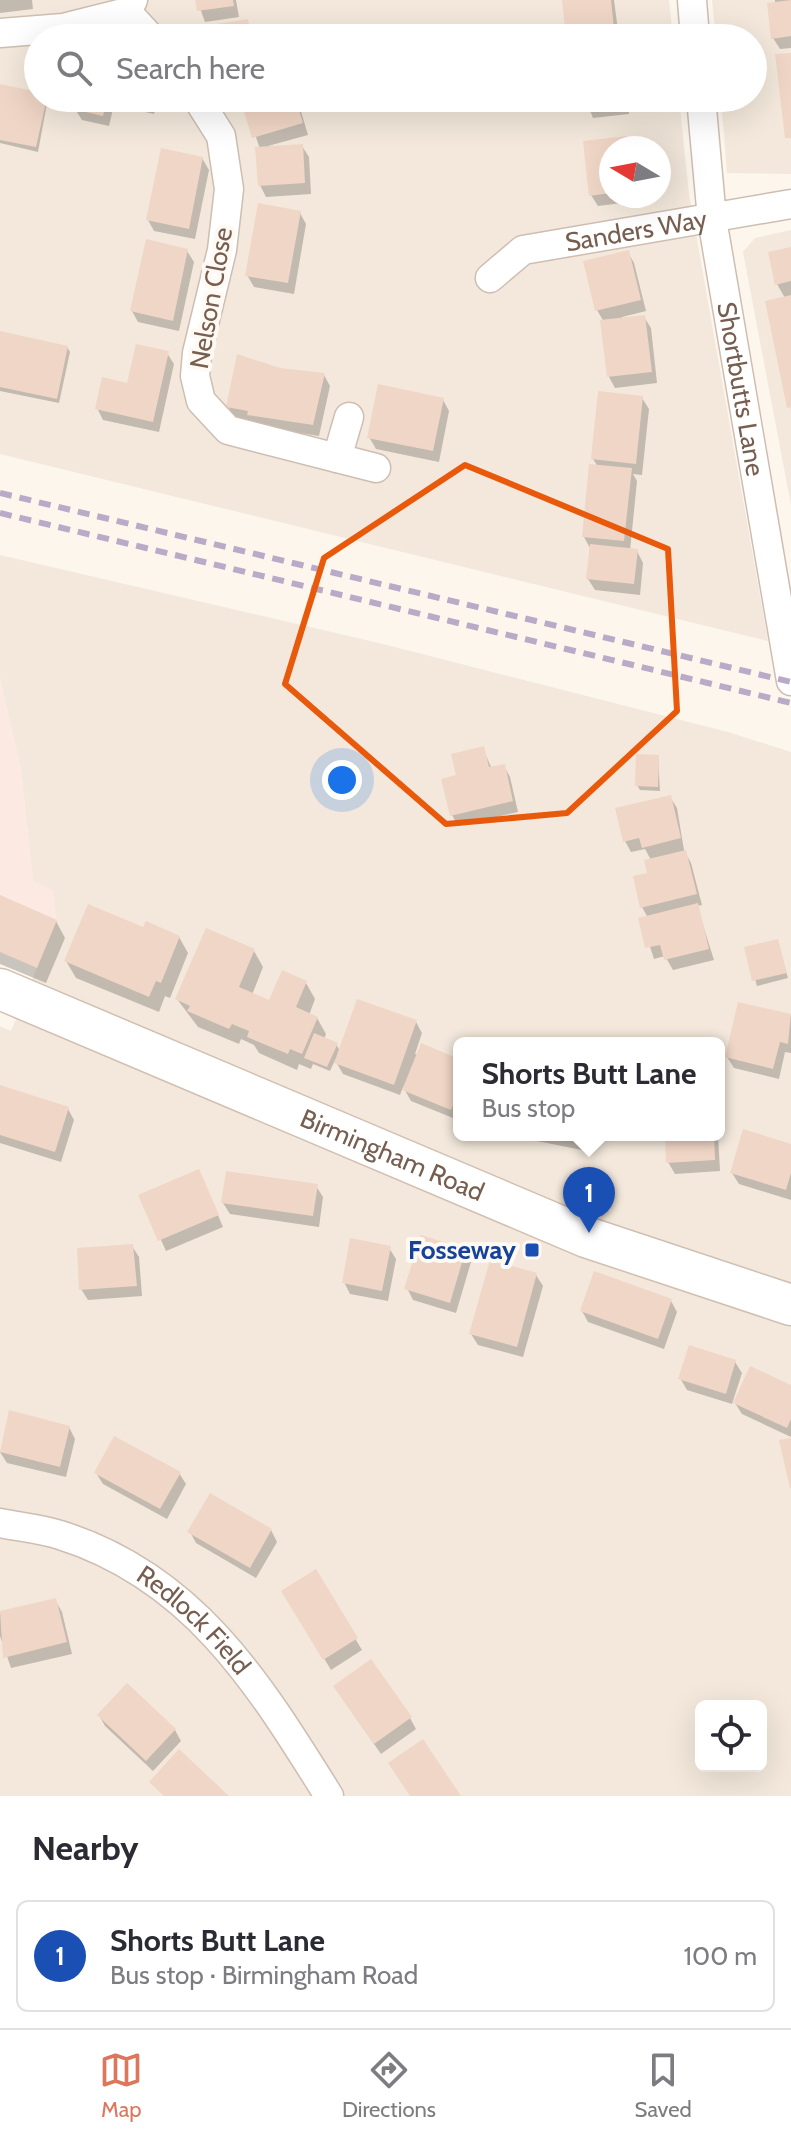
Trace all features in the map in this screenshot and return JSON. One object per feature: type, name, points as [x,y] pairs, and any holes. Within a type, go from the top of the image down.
[{"type":"street","points":[[692,0],[694,24]]},
{"type":"street","points":[[75,24],[130,6],[142,24]]},
{"type":"street","points":[[0,33],[24,31]]},
{"type":"street","name":"Nelson Close","points":[[206,112],[221,136],[229,189],[222,250],[197,353],[195,376],[201,401],[228,430],[376,468]]},
{"type":"street","name":"Shortbutts Lane","points":[[702,112],[712,219],[791,681]]},
{"type":"street","name":"Sanders Way","points":[[490,278],[523,250],[791,204]]},
{"type":"street","points":[[337,458],[349,417]]},
{"type":"street","name":"Birmingham Road","points":[[0,989],[586,1237],[791,1305]]},
{"type":"street","name":"Redlock Field","points":[[0,1523],[59,1534],[113,1558],[180,1602],[223,1641],[262,1689],[329,1796]]},
{"type":"highlighted area","points":[[465,465],[668,549],[677,711],[567,813],[446,824],[285,684],[324,558]]},
{"type":"shaded area","points":[[0,0],[669,0],[672,24],[24,24],[24,112],[680,112],[689,194],[768,641],[0,454]]},
{"type":"shaded area","points":[[712,0],[791,0],[791,174],[727,173],[722,112],[767,112],[767,24],[715,24]]},
{"type":"shaded area","points":[[791,230],[791,505],[743,252],[755,238]]},
{"type":"shaded area","points":[[0,555],[383,644],[728,732],[791,752],[791,1796],[0,1796],[0,1026],[11,1031],[57,919],[33,882],[21,770],[0,678]]},
{"type":"shaded area","points":[[0,678],[21,770],[33,881],[53,890],[57,920],[37,968],[0,952]]},
{"type":"building","points":[[195,0],[233,0],[234,6],[197,11]]},
{"type":"building","points":[[562,0],[611,0],[614,24],[565,24]]},
{"type":"building","points":[[791,0],[791,36],[771,39],[767,3]]},
{"type":"building","points":[[248,19],[249,24],[217,24]]},
{"type":"building","points":[[791,53],[791,138],[785,138],[775,54]]},
{"type":"building","points":[[0,84],[24,89],[24,112],[44,112],[36,147],[0,140]]},
{"type":"building","points":[[244,112],[299,112],[303,123],[252,138]]},
{"type":"building","points":[[599,139],[599,195],[589,196],[583,141]]},
{"type":"building","points":[[303,144],[305,183],[258,186],[255,147]]},
{"type":"building","points":[[161,148],[203,157],[189,229],[146,220]]},
{"type":"building","points":[[258,203],[301,211],[288,283],[245,276]]},
{"type":"building","points":[[146,239],[188,249],[173,321],[130,311]]},
{"type":"building","points":[[791,247],[791,281],[775,285],[768,252]]},
{"type":"building","points":[[629,250],[641,300],[595,311],[583,261]]},
{"type":"building","points":[[791,295],[791,407],[787,408],[765,301]]},
{"type":"building","points":[[645,315],[652,372],[607,377],[600,320]]},
{"type":"building","points":[[0,331],[68,346],[57,399],[0,387]]},
{"type":"building","points":[[136,344],[169,351],[153,422],[95,409],[102,377],[127,383]]},
{"type":"building","points":[[237,354],[280,368],[325,373],[313,425],[247,415],[248,411],[226,407]]},
{"type":"building","points":[[378,384],[444,398],[433,451],[367,438]]},
{"type":"building","points":[[598,391],[643,396],[636,464],[591,459]]},
{"type":"building","points":[[589,464],[632,468],[624,541],[582,537]]},
{"type":"building","points":[[590,544],[638,549],[634,584],[586,579]]},
{"type":"building","points":[[484,746],[489,767],[505,764],[513,801],[450,816],[441,779],[456,775],[451,754]]},
{"type":"building","points":[[636,754],[659,755],[658,787],[635,786]]},
{"type":"building","points":[[671,795],[681,838],[642,848],[639,838],[623,842],[615,808]]},
{"type":"building","points":[[686,850],[697,894],[640,908],[633,876],[647,873],[644,860]]},
{"type":"building","points":[[0,895],[57,920],[37,968],[0,952]]},
{"type":"building","points":[[698,903],[709,949],[664,960],[660,945],[645,948],[638,918]]},
{"type":"building","points":[[88,904],[143,927],[146,921],[180,936],[161,983],[156,981],[149,997],[64,961]]},
{"type":"building","points":[[206,928],[255,949],[239,987],[269,1000],[282,970],[307,981],[296,1007],[318,1017],[302,1054],[290,1049],[288,1054],[247,1037],[249,1031],[232,1024],[229,1029],[187,1011],[190,1006],[175,999]]},
{"type":"building","points":[[778,939],[787,973],[752,981],[744,947]]},
{"type":"building","points":[[357,999],[417,1020],[394,1085],[334,1063]]},
{"type":"building","points":[[738,1002],[791,1014],[788,1044],[780,1042],[773,1069],[725,1057]]},
{"type":"building","points":[[314,1033],[338,1043],[327,1067],[304,1058]]},
{"type":"building","points":[[421,1043],[453,1056],[451,1110],[402,1090]]},
{"type":"building","points":[[0,1085],[69,1107],[55,1152],[0,1135]]},
{"type":"building","points":[[743,1129],[791,1144],[791,1173],[786,1190],[730,1173]]},
{"type":"building","points":[[665,1141],[714,1141],[715,1160],[666,1163]]},
{"type":"building","points":[[199,1169],[219,1215],[158,1241],[138,1195]]},
{"type":"building","points":[[226,1171],[318,1184],[313,1216],[221,1203]]},
{"type":"building","points":[[421,1235],[466,1249],[450,1303],[404,1289]]},
{"type":"building","points":[[350,1238],[391,1246],[382,1291],[342,1283]]},
{"type":"building","points":[[133,1244],[137,1286],[79,1290],[77,1248]]},
{"type":"building","points":[[490,1260],[537,1273],[517,1347],[469,1334]]},
{"type":"building","points":[[594,1271],[672,1299],[658,1339],[580,1311]]},
{"type":"building","points":[[689,1345],[736,1360],[726,1394],[678,1379]]},
{"type":"building","points":[[750,1366],[791,1385],[791,1419],[787,1428],[733,1403]]},
{"type":"building","points":[[9,1410],[70,1426],[60,1467],[0,1452]]},
{"type":"building","points":[[114,1436],[181,1472],[160,1509],[94,1473]]},
{"type":"building","points":[[791,1438],[791,1488],[790,1488],[779,1440]]},
{"type":"building","points":[[210,1493],[272,1529],[250,1568],[187,1532]]},
{"type":"building","points":[[316,1569],[358,1638],[323,1660],[281,1591]]},
{"type":"building","points":[[56,1598],[67,1642],[3,1658],[0,1611]]},
{"type":"building","points":[[371,1659],[412,1717],[374,1744],[333,1686]]},
{"type":"building","points":[[127,1683],[176,1729],[146,1761],[97,1715]]},
{"type":"building","points":[[423,1739],[461,1796],[410,1796],[388,1763]]},
{"type":"building","points":[[179,1749],[229,1796],[164,1796],[149,1782]]},
{"type":"railway","points":[[0,493],[791,682]]},
{"type":"railway","points":[[0,513],[791,703]]},
{"type":"place","name":"Shorts Butt Lane","points":[[589,1233]]},
{"type":"place","name":"Fosseway","points":[[532,1250]]}]
